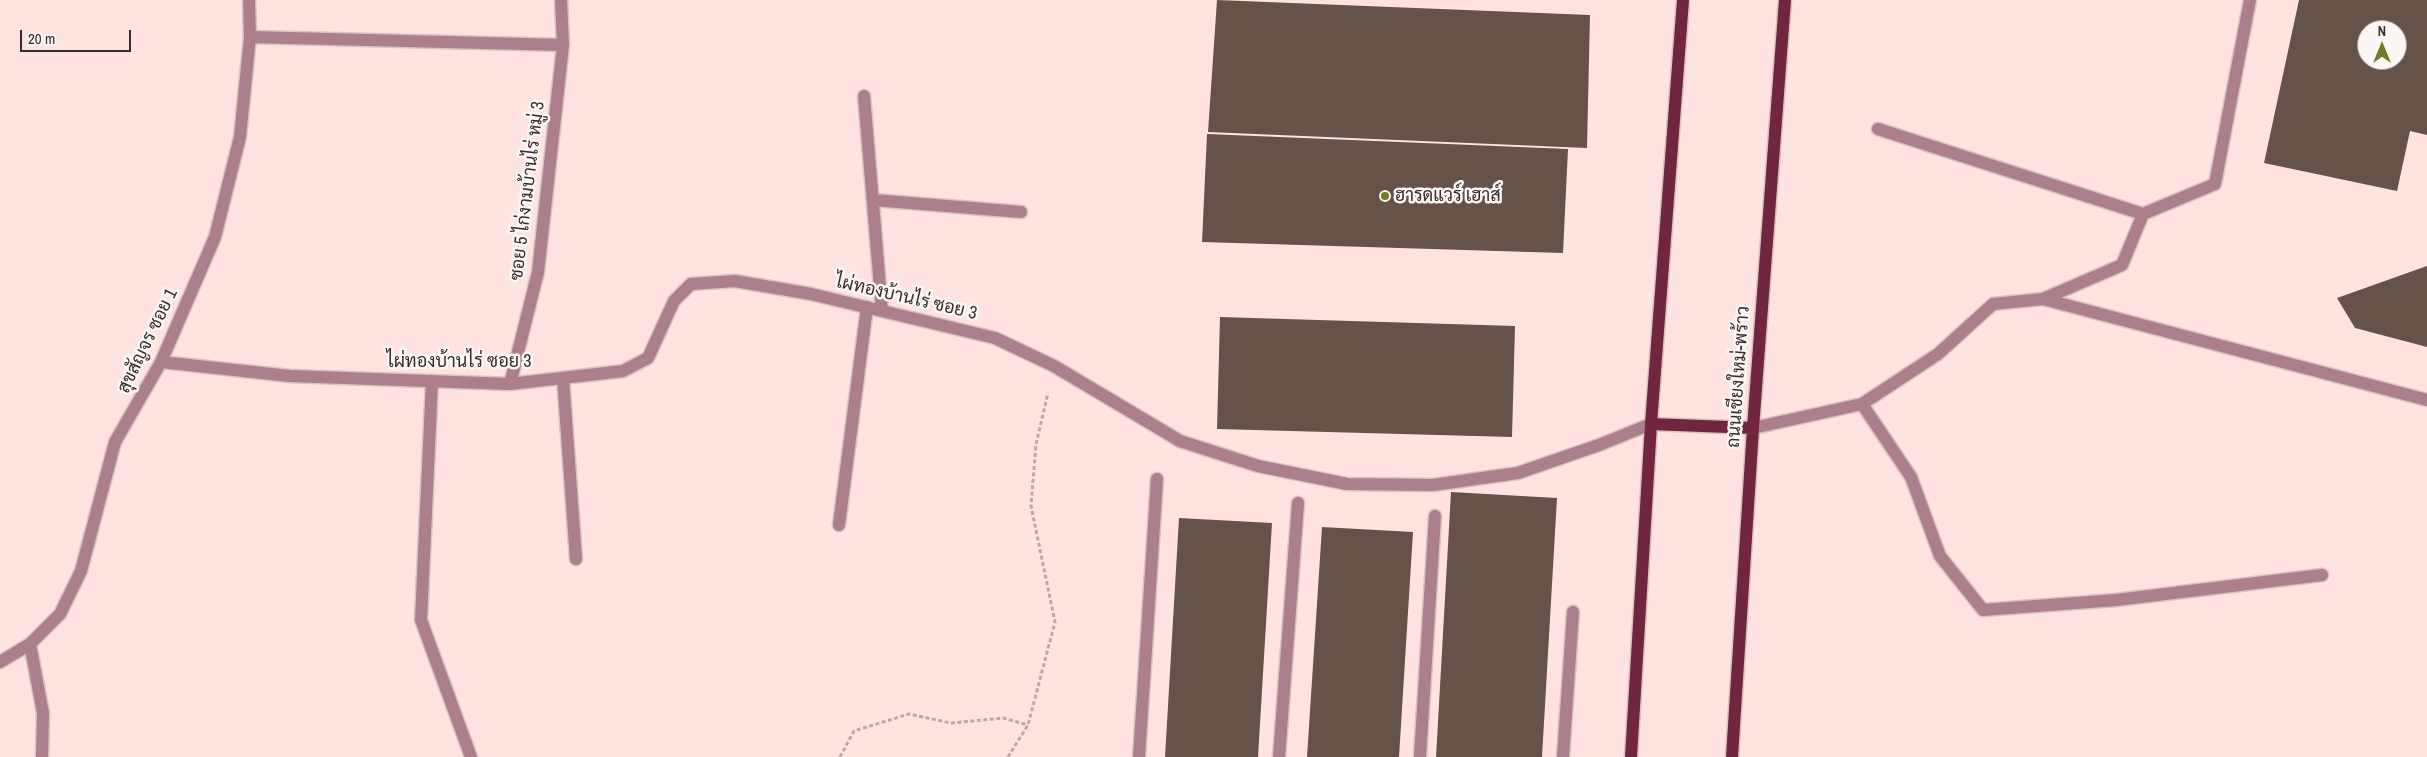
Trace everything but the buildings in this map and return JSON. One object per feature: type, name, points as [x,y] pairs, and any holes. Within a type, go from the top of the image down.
[{"type":"main road","points":[[1631,757],[1652,424],[1683,0]]},
{"type":"main road","name":"ถนนเชียงใหม่-พร้าว","points":[[1732,757],[1753,428],[1785,0]]},
{"type":"main road","points":[[1652,424],[1753,428]]},
{"type":"street","name":"สุขสัญจร ซอย 1","points":[[0,662],[30,644],[60,614],[81,570],[115,442],[161,362],[215,237],[240,137],[250,37],[250,0]]},
{"type":"street","name":"ซอย 5 ไก่งามบ้านไร่ หมู่ 3","points":[[510,384],[538,272],[563,45],[561,0]]},
{"type":"street","points":[[1878,129],[2143,214],[2215,184],[2250,0]]},
{"type":"street","points":[[250,37],[563,45]]},
{"type":"street","points":[[864,96],[882,311]]},
{"type":"street","points":[[873,200],[1021,212]]},
{"type":"street","points":[[1753,428],[1862,404],[1938,354],[1993,304],[2044,299],[2122,265],[2143,214]]},
{"type":"street","name":"ไผ่ทองบ้านไร่ ซอย 3","points":[[161,362],[290,376],[510,384],[623,372],[648,358],[674,301],[691,284],[735,281],[811,294],[995,338],[1054,366],[1180,440],[1258,466],[1347,484],[1432,485],[1518,473],[1652,424]]},
{"type":"street","points":[[2044,299],[2427,400]]},
{"type":"street","points":[[839,525],[867,307]]},
{"type":"street","points":[[563,378],[576,560]]},
{"type":"street","points":[[432,381],[421,620],[471,757]]},
{"type":"street","points":[[1862,404],[1912,478],[1940,556],[1983,610],[2116,600],[2322,575]]},
{"type":"street","points":[[1139,757],[1157,479]]},
{"type":"street","points":[[1279,757],[1298,503]]},
{"type":"street","points":[[1420,757],[1436,516]]},
{"type":"street","points":[[1563,757],[1573,612]]},
{"type":"street","points":[[30,644],[43,713],[42,757]]},
{"type":"path","points":[[1008,757],[1028,725],[1055,622],[1031,506],[1036,444],[1054,366]]},
{"type":"path","points":[[840,757],[854,731],[909,714],[951,723],[1003,718],[1028,725]]},
{"type":"place","name":"ฮารดแวร์ เฮาส์","points":[[1385,196]]}]
